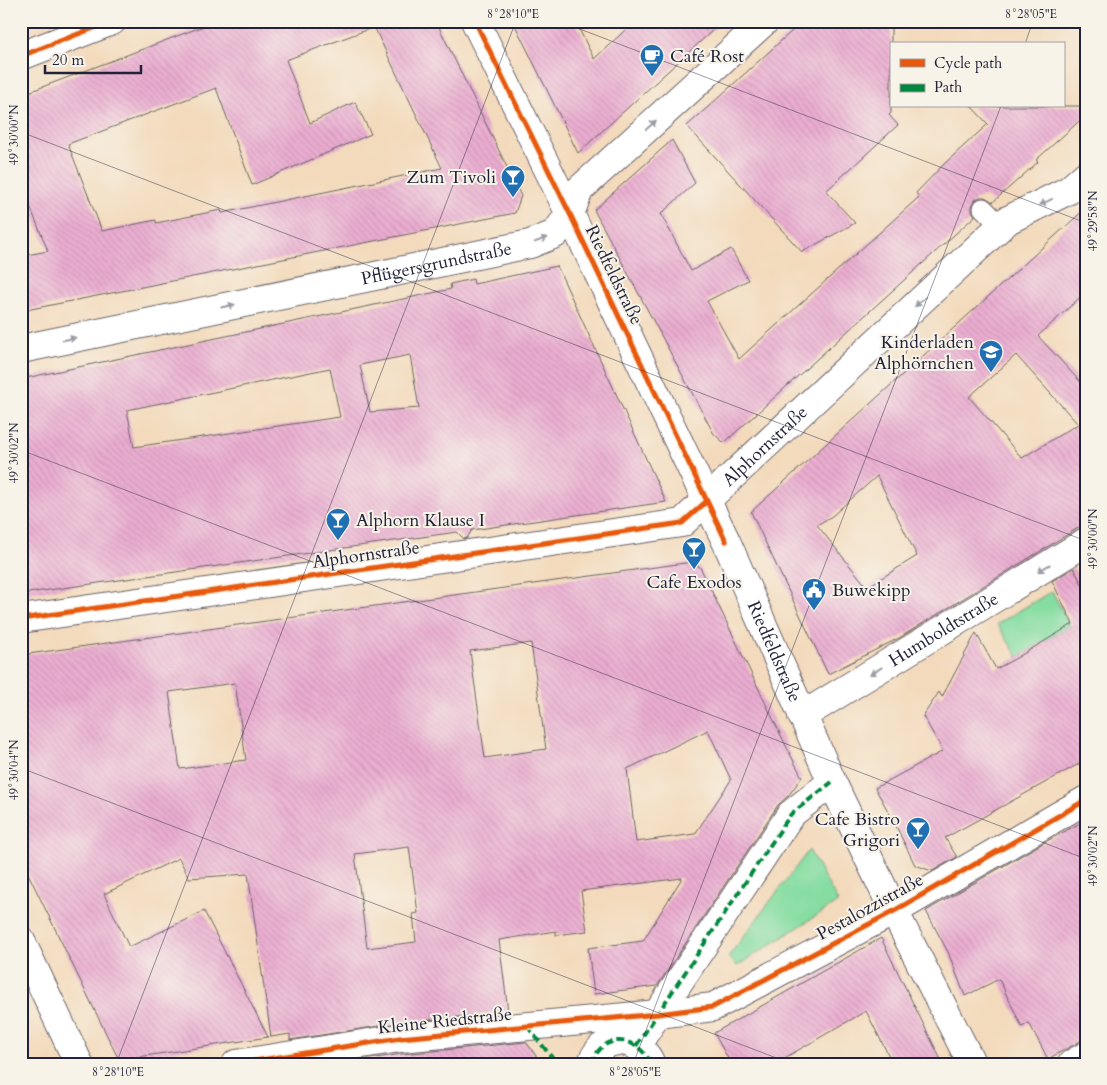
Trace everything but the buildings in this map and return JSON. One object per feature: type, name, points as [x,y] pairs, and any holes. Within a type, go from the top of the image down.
[{"type":"street","points":[[21,56],[112,21]]},
{"type":"street","name":"Riedfeldstraße","points":[[475,21],[570,214],[726,541],[832,782],[894,911],[972,1064]]},
{"type":"street","name":"Pflügersgrundstraße","points":[[21,349],[530,244],[554,234],[570,214],[579,190],[765,21]]},
{"type":"street","name":"Alphornstraße","points":[[21,619],[682,524],[992,217],[1008,220],[1069,190],[1086,175]]},
{"type":"street","name":"Humboldtstraße","points":[[802,716],[1086,542]]},
{"type":"street","points":[[591,1064],[596,1054],[612,1042],[633,1043],[644,1055],[658,1014],[791,814],[832,782]]},
{"type":"street","name":"Pestalozzistraße","points":[[658,1014],[713,1007],[894,911],[1086,800]]},
{"type":"street","points":[[21,941],[79,1064]]},
{"type":"street","name":"Kleine Riedstraße","points":[[236,1064],[400,1038],[658,1014]]},
{"type":"street","points":[[1072,1064],[1086,1056]]},
{"type":"green space","points":[[1052,591],[1070,626],[1018,657],[997,624]]},
{"type":"green space","points":[[809,850],[838,902],[737,966],[728,957]]},
{"type":"marked path","points":[[636,1046],[791,814],[832,782]]},
{"type":"marked path","points":[[527,1026],[557,1064]]},
{"type":"marked path","points":[[591,1064],[602,1047],[616,1041],[623,1041],[637,1047],[651,1064]]},
{"type":"cycle path","points":[[21,56],[112,21]]},
{"type":"cycle path","points":[[475,21],[570,214],[726,541]]},
{"type":"cycle path","points":[[21,619],[682,523],[707,501]]},
{"type":"cycle path","points":[[236,1064],[400,1038],[658,1014],[713,1007],[894,911],[1086,800]]},
{"type":"place","name":"Café Rost","points":[[652,77]]},
{"type":"place","name":"Zum Tivoli","points":[[513,198]]},
{"type":"place","name":"Kinderladen Alphörnchen","points":[[991,373]]},
{"type":"place","name":"Alphorn Klause I","points":[[338,541]]},
{"type":"place","name":"Cafe Exodos","points":[[694,570]]},
{"type":"place","name":"Buwekipp","points":[[814,611]]},
{"type":"place","name":"Cafe Bistro Grigori","points":[[918,850]]}]
